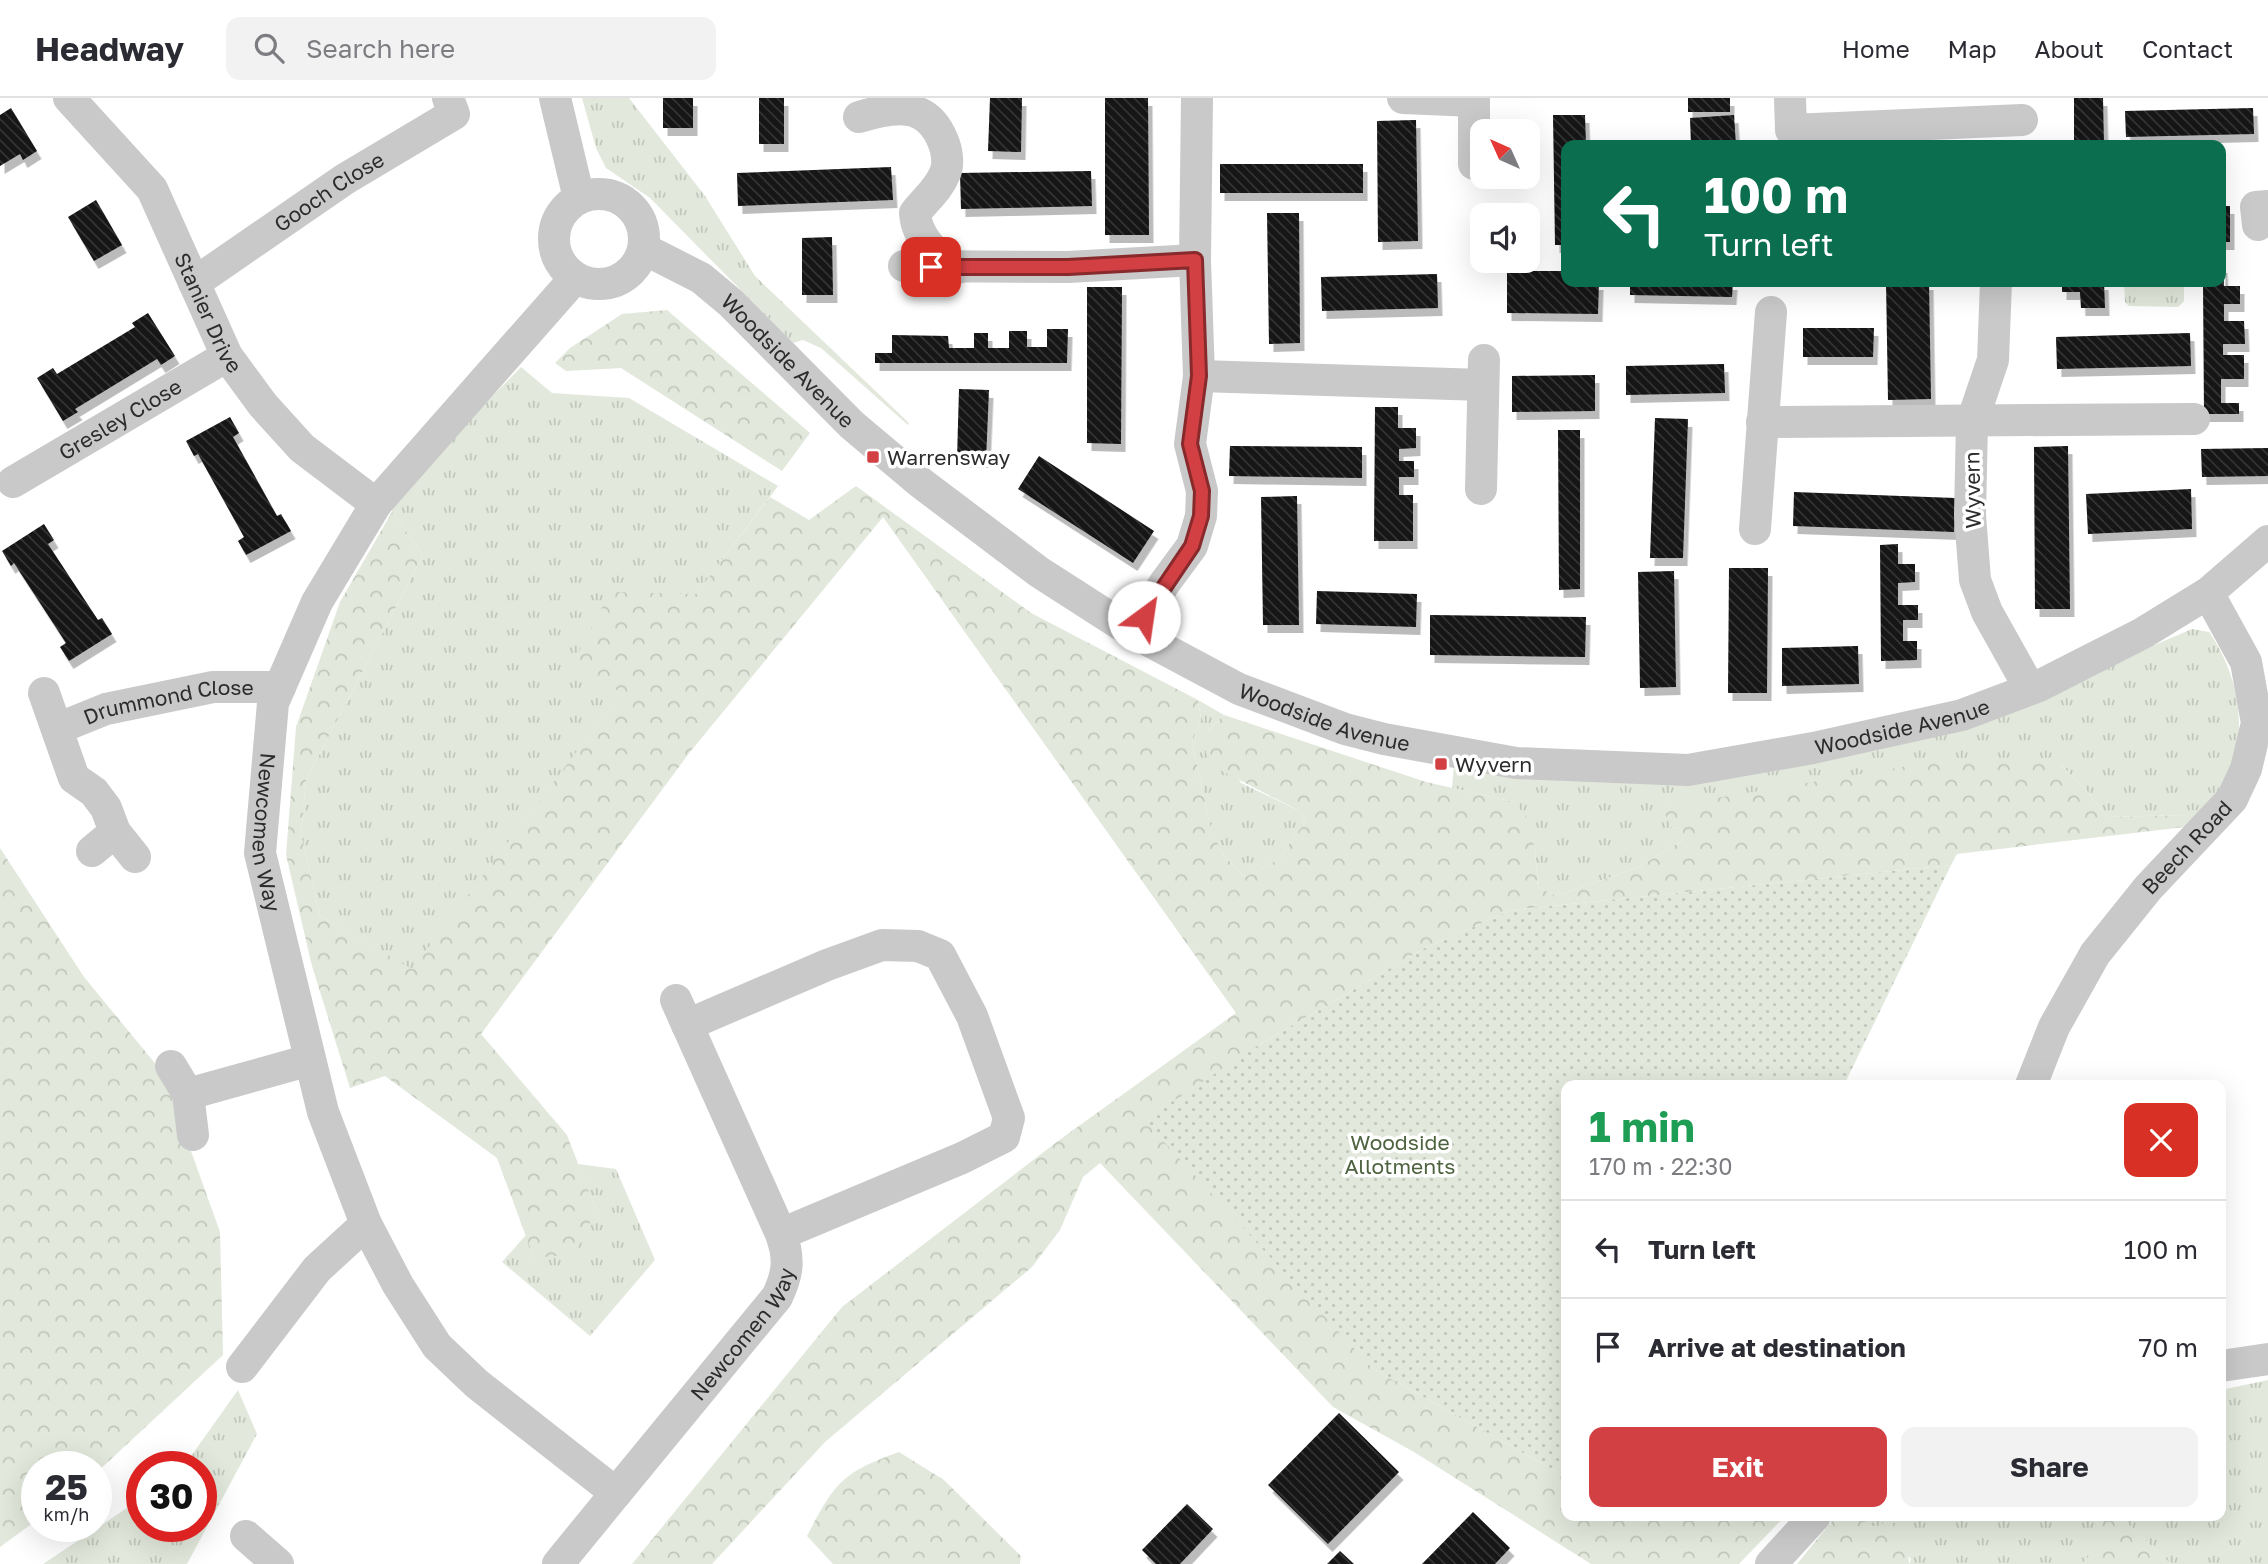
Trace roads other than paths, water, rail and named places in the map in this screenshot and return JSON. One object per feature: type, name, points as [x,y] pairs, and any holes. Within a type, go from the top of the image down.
[{"type":"street","name":"Stanier Drive","points":[[69,98],[152,188],[228,356],[263,405],[302,448],[376,504]]},
{"type":"street","name":"Gooch Close","points":[[194,283],[345,179],[454,114],[448,98]]},
{"type":"street","points":[[555,98],[579,198]]},
{"type":"street","points":[[1135,633],[1164,584],[1192,546],[1201,516],[1202,491],[1190,444],[1199,376],[1195,260],[1197,98]]},
{"type":"street","points":[[1404,98],[1474,100],[1474,119]]},
{"type":"street","points":[[1790,98],[1791,130],[2004,129]]},
{"type":"street","points":[[859,117],[882,110],[909,109],[924,114],[937,127],[946,148],[947,171],[938,187],[915,213],[916,227],[941,259],[958,268]]},
{"type":"street","points":[[595,193],[612,195],[623,201],[638,219],[644,249],[637,263],[609,283],[592,284],[575,278],[558,255],[554,238],[555,226],[564,210],[579,198],[595,193]]},
{"type":"street","name":"Woodside Avenue","points":[[644,249],[701,278],[731,303],[843,416],[921,483],[1039,572],[1135,633],[1239,689],[1345,729],[1384,739],[1516,763],[1688,769],[1813,748],[1962,715],[2030,689],[2143,633],[2208,593],[2268,541]]},
{"type":"street","points":[[904,266],[958,268],[1195,260]]},
{"type":"street","name":"Newcomen Way","points":[[575,278],[376,504],[317,602],[273,703],[260,853],[310,1060],[336,1149],[366,1224],[409,1305],[437,1346],[477,1384],[616,1493]]},
{"type":"street","name":"Wyvern","points":[[1996,287],[1993,360],[1972,422],[1970,515],[1975,580],[1987,612],[2030,689]]},
{"type":"street","points":[[1755,530],[1771,312]]},
{"type":"street","name":"Gresley Close","points":[[13,482],[228,356]]},
{"type":"street","points":[[1199,376],[1483,373],[1481,489]]},
{"type":"street","points":[[1762,422],[2194,419]]},
{"type":"street","name":"Beech Road","points":[[2033,1080],[2054,1027],[2095,954],[2148,888],[2232,799],[2246,769],[2262,723],[2246,662],[2208,593]]},
{"type":"street","name":"Drummond Close","points":[[59,728],[106,709],[213,687],[280,687]]},
{"type":"street","name":"Drummond Close","points":[[44,693],[59,728],[67,763],[74,778],[94,792],[106,807],[104,842],[135,857]]},
{"type":"street","name":"Newcomen Way","points":[[558,1564],[776,1297],[786,1277],[789,1255],[781,1234],[682,1013],[882,946],[918,946],[940,955],[972,1016],[1001,1088],[1009,1118],[1004,1137],[962,1158],[781,1234]]},
{"type":"street","points":[[188,1094],[310,1060]]},
{"type":"street","points":[[171,1066],[188,1094],[193,1135]]},
{"type":"street","points":[[242,1367],[317,1269],[366,1224]]},
{"type":"street","points":[[2226,1365],[2268,1359]]},
{"type":"street","points":[[1771,1564],[1810,1521]]},
{"type":"street","points":[[246,1536],[278,1564]]},
{"type":"place","name":"Warrensway","points":[[873,457]]},
{"type":"place","name":"Wyvern","points":[[1441,764]]},
{"type":"park label","name":"Woodside Allotments","points":[[1400,1154]]}]
